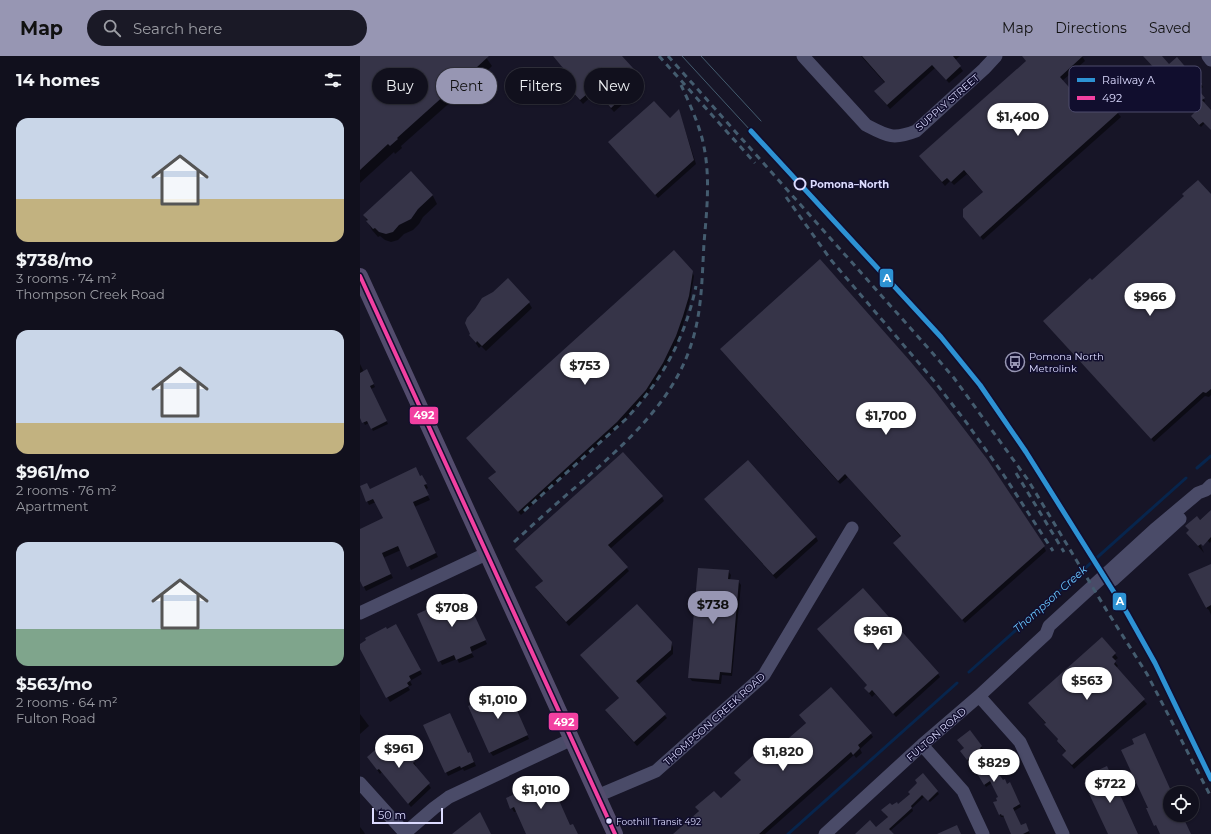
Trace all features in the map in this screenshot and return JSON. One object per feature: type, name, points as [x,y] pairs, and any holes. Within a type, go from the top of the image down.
[{"type":"main road","points":[[360,278],[615,834]]},
{"type":"street","name":"SUPPLY STREET","points":[[803,56],[866,125],[879,132],[902,137],[916,131],[984,69],[996,56]]},
{"type":"street","points":[[1208,56],[1211,60]]},
{"type":"street","name":"FULTON ROAD","points":[[825,834],[922,745],[979,696],[1046,634],[1049,626],[1154,530],[1198,493],[1208,488]]},
{"type":"street","name":"THOMPSON CREEK ROAD","points":[[597,796],[656,771],[764,675],[852,528]]},
{"type":"street","points":[[360,613],[486,554]]},
{"type":"street","points":[[979,696],[1020,742],[1063,834]]},
{"type":"street","points":[[360,783],[404,834],[449,797],[572,740]]},
{"type":"street","points":[[922,745],[963,791],[983,834]]},
{"type":"building","points":[[360,56],[489,56],[476,68],[436,68],[436,103],[397,138],[398,139],[390,146],[388,144],[360,170]]},
{"type":"building","points":[[553,56],[622,56],[633,68],[584,68],[584,97],[580,100],[576,96],[576,68],[563,68]]},
{"type":"building","points":[[862,56],[953,56],[961,66],[946,80],[932,65],[887,105],[874,91],[885,82]]},
{"type":"building","points":[[1022,56],[1083,56],[1072,66],[1069,66],[1069,69],[1060,77],[1069,87],[1069,112],[1119,112],[980,237],[963,217],[963,209],[983,192],[964,170],[951,182],[947,178],[942,182],[919,156],[1026,61]]},
{"type":"building","points":[[1143,56],[1162,56],[1169,64],[1177,57],[1185,66],[1152,66]]},
{"type":"building","points":[[1201,93],[1205,98],[1202,100],[1211,110],[1211,130],[1203,122],[1199,125],[1191,116],[1195,112],[1201,112]]},
{"type":"building","points":[[654,101],[670,118],[679,109],[694,160],[655,195],[608,142]]},
{"type":"building","points":[[607,104],[615,104],[611,108]]},
{"type":"building","points":[[411,171],[433,195],[418,209],[411,219],[399,225],[393,232],[386,234],[379,232],[375,228],[373,229],[363,215]]},
{"type":"building","points":[[1198,180],[1211,194],[1211,389],[1206,393],[1203,392],[1151,439],[1043,321],[1090,278],[1092,280],[1184,196],[1182,194]]},
{"type":"building","points":[[674,250],[693,271],[689,296],[683,316],[676,336],[663,363],[646,390],[617,422],[518,512],[488,478],[496,472],[466,438]]},
{"type":"building","points":[[820,259],[935,391],[987,459],[1045,546],[962,620],[893,543],[901,536],[845,474],[838,481],[720,349]]},
{"type":"building","points":[[508,278],[530,302],[482,346],[477,341],[476,343],[469,335],[470,334],[465,323],[482,298],[493,292]]},
{"type":"building","points":[[367,369],[374,384],[370,386],[387,421],[371,429],[367,421],[362,423],[360,418],[360,373]]},
{"type":"building","points":[[623,452],[663,496],[608,545],[628,567],[566,622],[535,587],[543,581],[515,549]]},
{"type":"building","points":[[748,460],[816,537],[773,575],[704,499]]},
{"type":"building","points":[[416,467],[420,476],[422,475],[427,484],[424,485],[429,495],[413,502],[436,553],[407,567],[398,546],[382,553],[391,574],[363,587],[360,581],[360,529],[383,518],[373,499],[366,502],[360,486],[367,483],[370,489]]},
{"type":"building","points":[[1211,510],[1211,537],[1203,546],[1201,544],[1198,546],[1186,533],[1189,530],[1185,526],[1197,516],[1200,520]]},
{"type":"building","points":[[1211,564],[1211,605],[1206,608],[1188,574]]},
{"type":"building","points":[[698,568],[729,570],[728,579],[739,580],[731,673],[720,672],[719,680],[688,678]]},
{"type":"building","points":[[863,588],[939,673],[893,714],[872,690],[869,693],[864,688],[867,685],[817,629]]},
{"type":"building","points":[[464,593],[486,640],[470,647],[472,653],[456,660],[454,655],[438,662],[417,614]]},
{"type":"building","points":[[637,604],[672,642],[671,650],[636,681],[666,714],[634,742],[605,710],[619,698],[580,655]]},
{"type":"building","points":[[396,624],[421,670],[409,676],[411,680],[407,683],[409,686],[386,698],[360,649],[360,644],[366,640],[365,638],[386,627],[387,629]]},
{"type":"building","points":[[1102,637],[1116,653],[1112,657],[1116,661],[1114,664],[1145,699],[1072,765],[1062,755],[1066,751],[1057,741],[1058,739],[1028,703]]},
{"type":"building","points":[[831,687],[872,733],[858,745],[860,748],[853,755],[851,752],[759,834],[673,834],[699,811],[695,807],[714,791],[721,798],[741,780],[734,773],[759,750],[766,758],[806,723],[799,715]]},
{"type":"building","points":[[507,688],[528,735],[489,753],[468,706]]},
{"type":"building","points":[[450,713],[468,753],[470,752],[474,762],[461,768],[460,766],[445,773],[423,725]]},
{"type":"building","points":[[970,730],[982,746],[980,748],[994,769],[995,768],[1003,780],[1005,779],[1007,784],[1010,782],[1020,804],[1013,808],[1021,825],[1026,823],[1029,831],[1023,834],[1011,834],[1003,815],[999,815],[993,802],[997,801],[996,798],[998,797],[990,781],[984,785],[978,775],[981,772],[971,757],[967,760],[960,751],[964,748],[957,740]]},
{"type":"building","points":[[1145,733],[1169,786],[1163,786],[1163,822],[1185,822],[1191,834],[1160,834],[1156,825],[1154,826],[1146,808],[1148,808],[1121,750],[1134,744],[1132,739]]},
{"type":"building","points":[[387,734],[407,756],[409,755],[415,761],[413,763],[430,783],[408,804],[367,757],[382,744],[379,740]]},
{"type":"building","points":[[1107,766],[1138,834],[1108,834],[1084,783],[1097,777],[1094,772]]},
{"type":"building","points":[[923,773],[938,791],[928,801],[922,795],[911,806],[912,808],[889,829],[894,834],[855,834],[870,820],[876,827],[888,817],[881,810],[890,803],[892,805],[897,802],[898,804],[910,794],[908,792],[917,783],[915,780]]},
{"type":"building","points":[[549,778],[570,825],[573,824],[578,834],[526,834],[514,807],[510,809],[506,798],[524,790],[523,788],[533,783],[534,785]]},
{"type":"building","points":[[480,812],[491,834],[452,834]]},
{"type":"building","points":[[957,825],[961,834],[937,834]]},
{"type":"waterway","name":"Thompson Creek","points":[[1197,468],[1211,456]]},
{"type":"waterway","name":"Thompson Creek","points":[[969,672],[1186,478]]},
{"type":"waterway","name":"Thompson Creek","points":[[788,834],[957,683]]},
{"type":"tram line","points":[[682,56],[751,131]]},
{"type":"tram line","points":[[701,56],[761,121]]},
{"type":"railway","points":[[659,56],[755,163]]},
{"type":"railway","points":[[668,56],[954,378],[1028,480],[1147,674],[1211,797]]},
{"type":"railway","points":[[514,542],[616,451],[647,419],[673,384],[691,345],[695,333],[701,295],[707,204],[707,164],[698,125],[681,85]]},
{"type":"railway","points":[[786,197],[831,260],[935,382],[966,422],[1003,474],[1053,551]]},
{"type":"railway","points":[[524,511],[626,419],[651,389],[679,341],[696,286]]},
{"type":"railway","points":[[1016,473],[1064,552]]},
{"type":"rail line","name":"A","points":[[751,131],[941,337],[980,385],[1026,452],[1127,613],[1155,663],[1211,779]]},
{"type":"transit line","name":"492","points":[[360,276],[615,834]]},
{"type":"place","name":"Pomona–North","points":[[800,184]]},
{"type":"place","name":"Pomona North Metrolink","points":[[1015,362]]},
{"type":"place","name":"Foothill Transit 492","points":[[609,821]]}]
